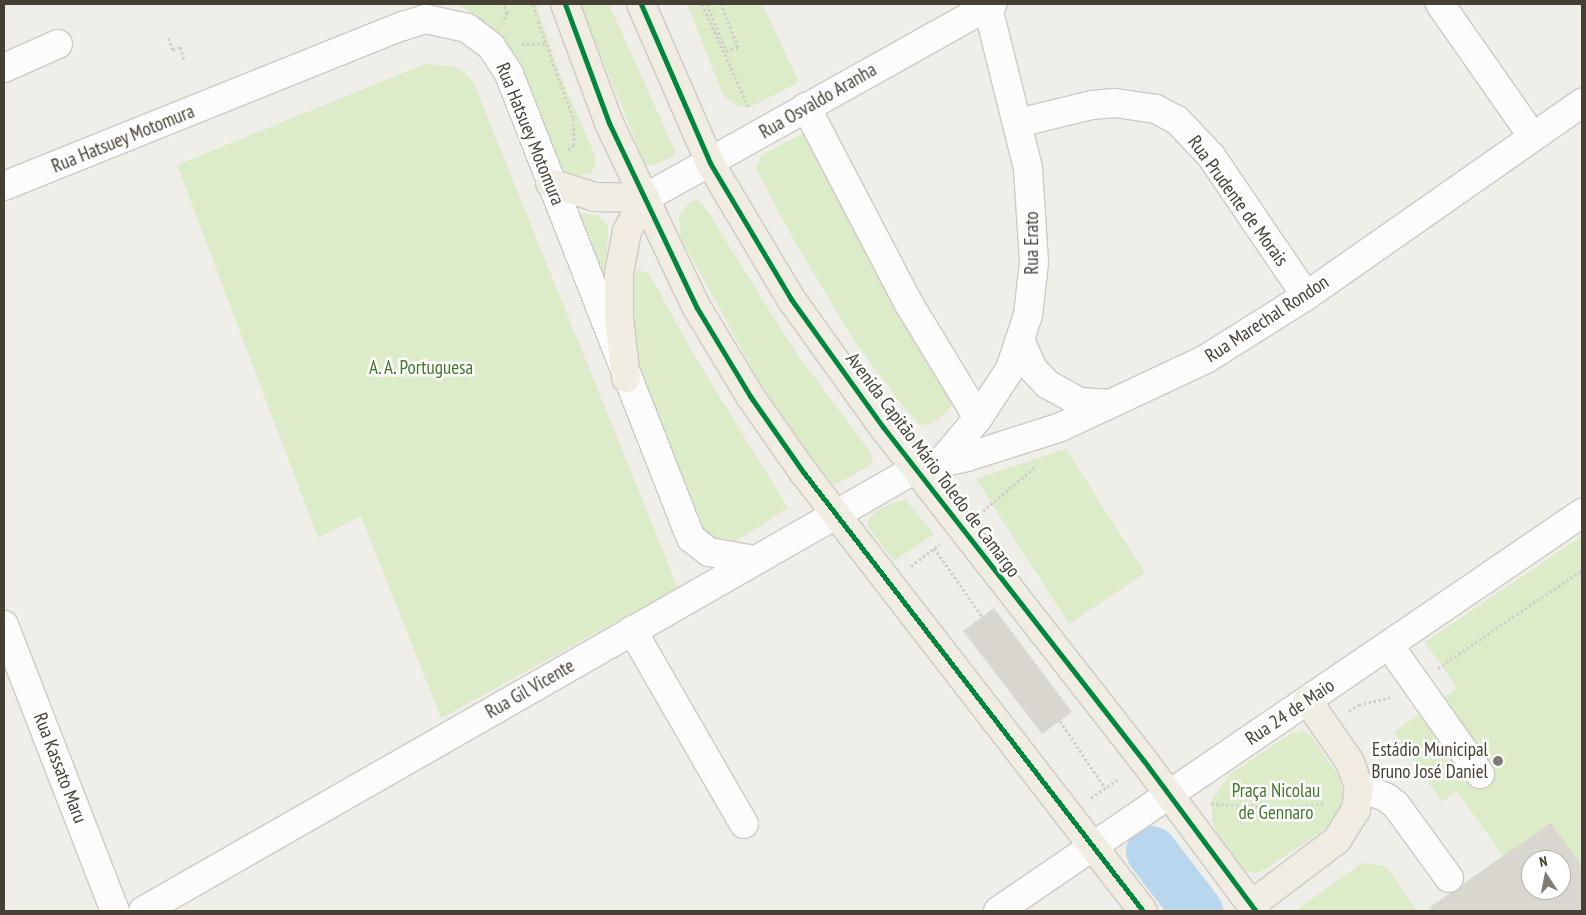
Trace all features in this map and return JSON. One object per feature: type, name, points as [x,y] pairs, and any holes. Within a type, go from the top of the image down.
[{"type":"main road","points":[[565,4],[609,123],[697,308],[727,360],[777,435],[835,513],[1068,814],[1102,840],[1142,911]]},
{"type":"main road","name":"Avenida Capitão Mário Toledo de Camargo","points":[[641,4],[710,163],[791,299],[883,427],[929,465],[1144,761],[1159,802],[1253,908]]},
{"type":"main road","points":[[546,172],[595,197],[645,198]]},
{"type":"main road","points":[[626,378],[619,318],[619,274],[627,231],[645,198]]},
{"type":"main road","points":[[1253,908],[1337,840],[1348,827],[1359,793],[1350,762],[1307,700]]},
{"type":"street","name":"Rua Osvaldo Aranha","points":[[645,198],[989,4]]},
{"type":"street","name":"Rua Erato","points":[[929,465],[978,418],[1010,369],[1021,342],[1034,262],[1034,222],[1028,168],[989,4]]},
{"type":"street","points":[[1440,4],[1533,138]]},
{"type":"street","name":"Rua Hatsuey Motomura","points":[[4,186],[440,12],[480,36],[502,60],[626,378],[691,538],[709,552],[754,560]]},
{"type":"street","points":[[4,68],[58,44]]},
{"type":"street","name":"Rua Prudente de Morais","points":[[1018,123],[1092,105],[1114,103],[1149,107],[1177,120],[1211,156],[1306,296]]},
{"type":"street","name":"Rua Marechal Rondon","points":[[929,465],[1003,447],[1061,427],[1206,359],[1306,296],[1582,103]]},
{"type":"street","points":[[806,107],[909,304],[978,418]]},
{"type":"street","points":[[1021,342],[1033,369],[1048,384],[1080,402],[1109,404]]},
{"type":"street","name":"Rua Gil Vicente","points":[[143,911],[835,513],[929,465]]},
{"type":"street","name":"Rua 24 de Maio","points":[[998,911],[1582,513]]},
{"type":"street","name":"Rua Kassato Maru","points":[[4,625],[115,911]]},
{"type":"street","points":[[632,630],[744,824]]},
{"type":"street","points":[[1389,645],[1480,774]]},
{"type":"street","points":[[1359,793],[1387,798],[1396,805],[1449,878]]},
{"type":"path","points":[[504,4],[507,13]]},
{"type":"path","points":[[533,4],[576,132],[574,145],[546,172]]},
{"type":"path","points":[[702,4],[761,133]]},
{"type":"path","points":[[707,4],[726,51],[738,46],[721,4]]},
{"type":"path","points":[[168,38],[173,50],[180,47],[184,59]]},
{"type":"path","points":[[934,548],[982,616]]},
{"type":"path","points":[[1326,727],[1359,705],[1396,695],[1582,570]]},
{"type":"path","points":[[1060,721],[1105,788]]},
{"type":"path","points":[[1068,814],[1144,761]]},
{"type":"path","points":[[1212,803],[1286,808],[1359,793]]},
{"type":"green space","points":[[459,4],[536,4],[560,75],[595,155],[595,167],[590,174],[571,177],[557,165],[507,50],[487,26]]},
{"type":"green space","points":[[580,4],[609,4],[675,151],[673,157],[650,166],[645,164]]},
{"type":"green space","points":[[687,4],[762,4],[799,82],[750,107],[737,106],[723,95]]},
{"type":"green space","name":"A. A. Portuguesa","points":[[425,64],[453,66],[462,70],[474,84],[678,588],[441,718],[361,516],[318,538],[177,165]]},
{"type":"green space","points":[[821,124],[964,388],[946,413],[931,424],[921,425],[906,410],[855,342],[790,233],[756,168],[762,155]]},
{"type":"green space","points":[[697,200],[703,204],[792,347],[871,453],[873,460],[869,466],[836,484],[827,480],[759,381],[680,236],[679,216],[690,202]]},
{"type":"green space","points":[[576,212],[599,216],[608,226],[606,282],[603,287]]},
{"type":"green space","points":[[638,270],[649,273],[691,350],[788,508],[730,545],[700,536],[636,371],[632,336],[632,277]]},
{"type":"green space","points":[[1066,449],[1145,573],[1069,624],[976,479]]},
{"type":"green space","points":[[906,500],[934,534],[894,561],[868,527],[868,520],[875,512],[894,502]]},
{"type":"green space","name":"Estádio Municipal Bruno José Daniel","points":[[1582,536],[1582,911],[1425,911],[1503,856],[1457,791],[1442,802],[1394,732],[1457,688],[1425,642]]},
{"type":"green space","name":"Praça Nicolau de Gennaro","points":[[1302,731],[1311,736],[1340,778],[1343,794],[1340,810],[1326,828],[1266,869],[1255,873],[1245,871],[1218,835],[1212,821],[1212,800],[1230,774],[1290,734]]},
{"type":"green space","points":[[1362,863],[1386,866],[1417,911],[1295,911]]},
{"type":"building","points":[[994,608],[1072,712],[1042,734],[963,631]]},
{"type":"building","points":[[1551,823],[1570,850],[1521,850],[1521,900],[1571,900],[1571,851],[1582,867],[1582,911],[1433,911],[1430,907]]},
{"type":"waterway","points":[[1151,851],[1197,911]]},
{"type":"cycle path","points":[[565,4],[609,123],[697,308],[750,396],[804,473],[1143,911]]},
{"type":"cycle path","points":[[641,4],[710,163],[791,299],[883,427],[1144,761],[1256,911]]},
{"type":"place","name":"Estádio Municipal Bruno José Daniel","points":[[1498,761]]}]
